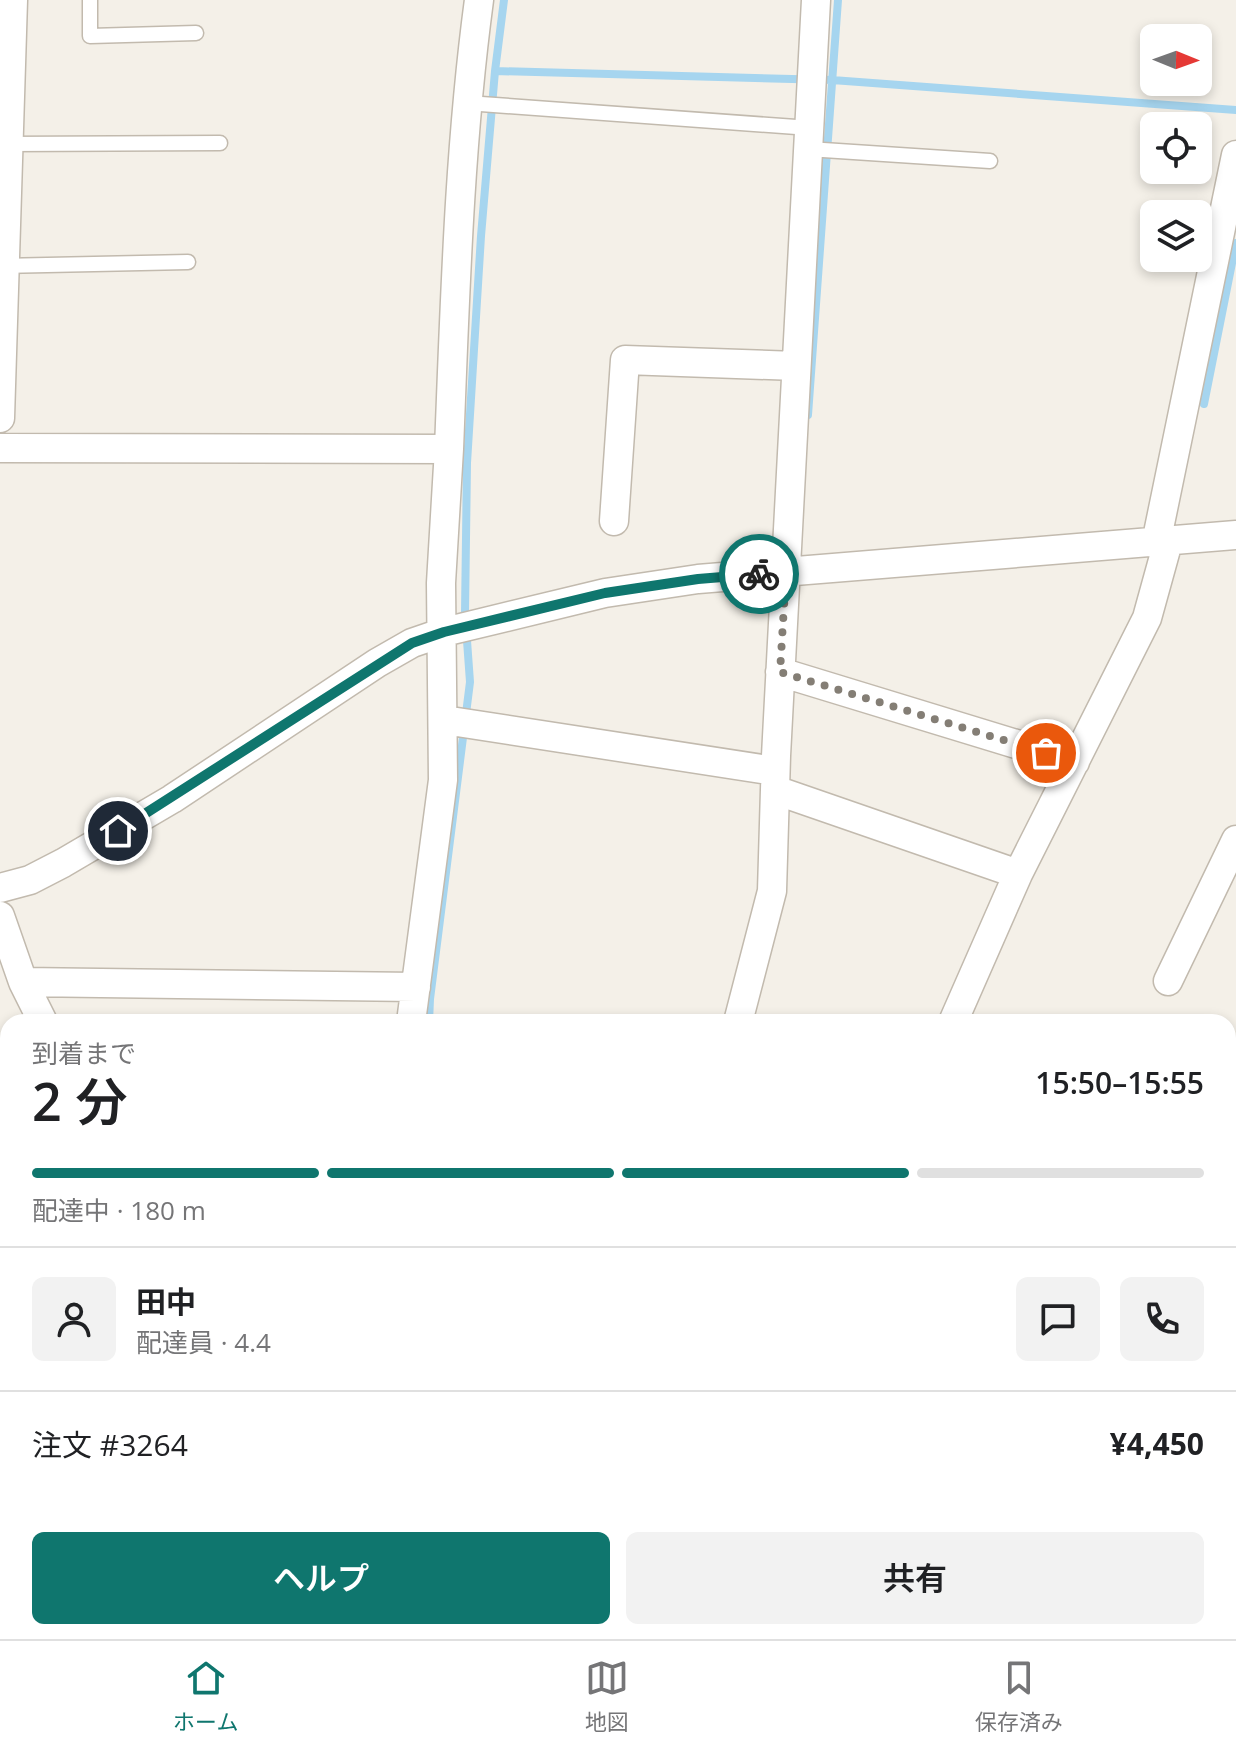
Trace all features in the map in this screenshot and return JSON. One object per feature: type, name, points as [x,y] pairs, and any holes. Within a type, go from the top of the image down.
[{"type":"street","points":[[0,418],[2,266],[13,0]]},
{"type":"street","points":[[412,1014],[443,780],[444,632],[441,583],[457,249],[467,103],[479,0]]},
{"type":"street","points":[[740,1014],[772,891],[780,672],[816,0]]},
{"type":"street","points":[[957,1014],[1018,874],[1147,618],[1227,250],[1236,155]]},
{"type":"street","points":[[614,521],[625,360],[796,366]]},
{"type":"street","points":[[0,448],[449,449]]},
{"type":"street","points":[[0,888],[30,880],[63,863],[172,799],[377,663],[412,643],[444,632],[605,593],[698,579],[1236,535]]},
{"type":"street","points":[[780,672],[1075,762]]},
{"type":"street","points":[[444,720],[775,780],[1018,874]]},
{"type":"street","points":[[1168,981],[1236,840]]},
{"type":"street","points":[[0,916],[23,982],[39,1014]]},
{"type":"street","points":[[23,982],[416,987]]},
{"type":"lane","points":[[90,0],[90,36],[196,33]]},
{"type":"lane","points":[[467,103],[809,138],[990,161]]},
{"type":"lane","points":[[8,144],[220,143]]},
{"type":"lane","points":[[2,266],[188,262]]},
{"type":"waterway","points":[[429,1014],[470,682],[465,613],[467,463],[481,236],[504,0]]},
{"type":"waterway","points":[[808,415],[838,0]]},
{"type":"waterway","points":[[495,71],[832,80],[1236,110]]},
{"type":"waterway","points":[[1204,404],[1236,243]]},
{"type":"way so far","points":[[759,574],[786,573],[780,672],[1046,753]]},
{"type":"route","points":[[118,831],[412,643],[444,632],[605,593],[698,579],[759,574]]}]
